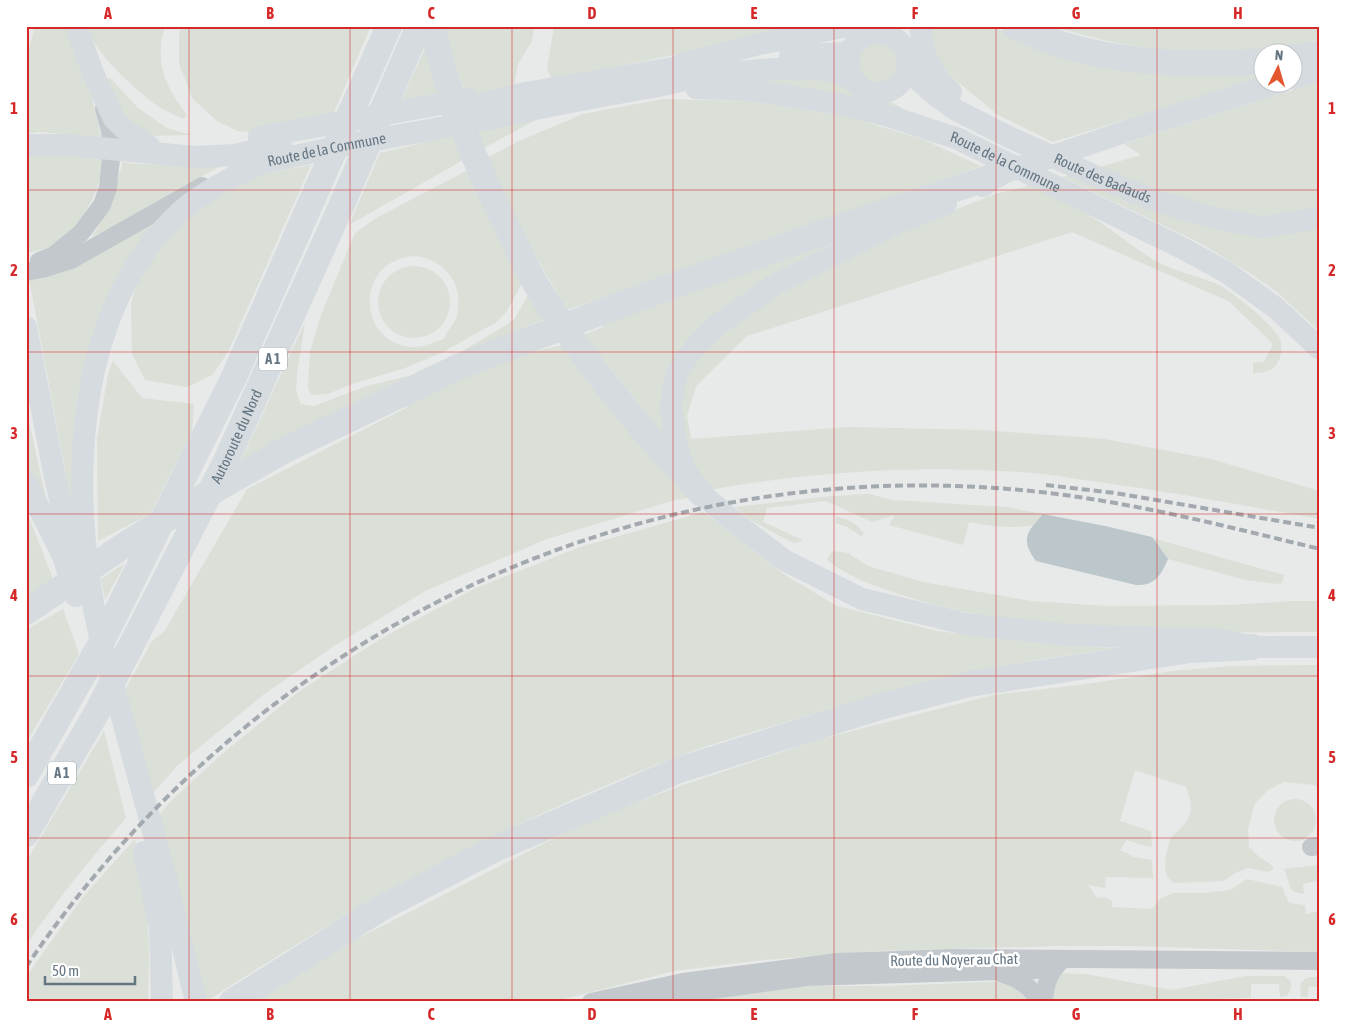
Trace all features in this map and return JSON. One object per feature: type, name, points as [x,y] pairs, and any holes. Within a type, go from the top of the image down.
[{"type":"highway","name":"Autoroute du Nord","points":[[26,775],[112,620],[233,379],[389,26]]},
{"type":"highway","name":"Autoroute du Nord","points":[[26,834],[97,712],[225,463],[279,348],[355,176],[418,26]]},
{"type":"highway","points":[[432,26],[438,53],[458,118],[486,186],[534,281],[589,362],[661,451],[702,494]]},
{"type":"highway","points":[[1014,26],[1069,46],[1118,57],[1177,63],[1216,64],[1254,62]]},
{"type":"highway","points":[[1304,56],[1320,54]]},
{"type":"highway","points":[[26,612],[123,546],[194,502],[285,450],[436,377],[625,303],[816,234],[997,175]]},
{"type":"highway","points":[[232,1001],[383,907],[497,848],[679,770],[880,707],[970,684],[1190,650],[1252,647]]},
{"type":"main road","points":[[76,26],[93,73],[114,119],[130,134],[131,149]]},
{"type":"main road","points":[[676,66],[756,45],[847,26]]},
{"type":"main road","points":[[920,26],[923,50],[932,73],[950,92],[1007,136]]},
{"type":"main road","points":[[895,33],[906,52],[908,61],[904,78],[899,85],[884,93],[865,91],[851,77],[848,61],[849,53],[859,40],[867,35],[895,33]]},
{"type":"main road","points":[[29,145],[131,149],[189,148],[472,98],[526,93],[676,66],[786,55],[849,53]]},
{"type":"main road","name":"Route de la Commune","points":[[261,164],[562,102],[650,88],[709,75],[793,68],[825,70],[851,77]]},
{"type":"main road","points":[[1304,75],[1320,69]]},
{"type":"main road","name":"Route des Badauds","points":[[907,70],[935,95],[956,110],[1007,136],[1156,201],[1214,218],[1263,227],[1320,218]]},
{"type":"main road","name":"Route de la Commune","points":[[650,88],[750,90],[794,96],[885,115],[956,138],[1182,248],[1226,272],[1276,308],[1320,349]]},
{"type":"main road","points":[[1254,91],[997,175],[976,192],[897,223],[776,284],[719,324],[701,341],[685,360],[677,374],[671,404],[676,440],[685,470],[702,494],[734,522],[784,560],[862,599],[966,624],[1068,635],[1224,640],[1252,647],[1320,647]]},
{"type":"main road","points":[[884,93],[956,138]]},
{"type":"main road","points":[[196,1002],[167,882],[90,594],[84,538],[81,477],[87,408],[95,365],[112,314],[136,266],[151,243],[183,210],[200,197],[261,164]]},
{"type":"main road","points":[[26,327],[56,478],[76,564],[90,594]]},
{"type":"main road","points":[[26,380],[38,442],[63,541],[63,556]]},
{"type":"main road","points":[[26,482],[30,486],[63,556],[87,633],[137,821],[160,926],[162,1002]]},
{"type":"street","points":[[26,265],[46,263],[81,233],[102,205],[108,188],[131,149],[110,131],[93,73]]},
{"type":"street","name":"Route de la Commune","points":[[26,272],[46,263],[71,260],[180,197],[219,177],[261,164]]},
{"type":"street","points":[[160,926],[174,949],[184,1002]]},
{"type":"street","name":"Route du Noyer au Chat","points":[[591,1002],[684,982],[838,962],[952,958],[1236,971],[1320,970]]},
{"type":"street","name":"Route du Noyer au Chat","points":[[649,1002],[698,992],[807,977],[998,972],[1058,964],[1320,961]]},
{"type":"street","points":[[1044,1002],[1045,987],[1058,964]]},
{"type":"street","points":[[998,972],[1026,984],[1038,1002]]},
{"type":"shaded area","points":[[26,26],[1320,26],[1320,1002],[26,1002]]},
{"type":"shaded area","points":[[35,26],[68,26],[91,93],[101,137],[39,132],[26,134],[26,61]]},
{"type":"shaded area","points":[[85,26],[165,26],[162,39],[161,63],[167,84],[187,115],[183,119],[163,109],[133,86],[114,68],[98,48]]},
{"type":"shaded area","points":[[181,26],[371,26],[331,119],[259,133],[238,131],[217,121],[193,99],[179,64]]},
{"type":"shaded area","points":[[435,26],[535,26],[531,43],[518,64],[514,87],[466,95],[458,73],[442,98],[399,106]]},
{"type":"shaded area","points":[[554,26],[815,26],[629,64],[553,83],[547,69]]},
{"type":"shaded area","points":[[928,26],[990,26],[1015,36],[1254,70],[1254,80],[1053,142],[998,115],[953,78],[935,58]]},
{"type":"shaded area","points":[[1051,26],[1255,26],[1255,28],[1268,26],[1320,26],[1320,40],[1304,43],[1254,42],[1254,49],[1211,52],[1159,50],[1097,38]]},
{"type":"shaded area","points":[[878,43],[892,49],[898,63],[892,77],[878,83],[864,77],[858,63],[864,49]]},
{"type":"shaded area","points":[[762,75],[844,82],[858,96],[889,102],[907,111],[763,82]]},
{"type":"shaded area","points":[[110,78],[138,108],[167,128],[191,135],[148,136],[122,119],[104,80]]},
{"type":"shaded area","points":[[1320,81],[1320,210],[1260,216],[1232,212],[1160,193],[1100,167],[1141,155],[1124,144],[1286,92],[1304,92],[1304,86]]},
{"type":"shaded area","points":[[663,99],[749,101],[845,116],[922,139],[981,166],[567,310],[514,219],[487,158],[519,141],[583,114]]},
{"type":"shaded area","points":[[541,117],[484,148],[478,129]]},
{"type":"shaded area","points":[[456,135],[465,159],[349,225],[380,153]]},
{"type":"shaded area","points":[[26,152],[103,157],[99,182],[94,196],[79,220],[60,240],[49,247],[26,253]]},
{"type":"shaded area","points":[[123,162],[221,166],[172,192],[110,229],[92,236],[107,210]]},
{"type":"shaded area","points":[[311,165],[228,352],[212,375],[187,387],[145,380],[132,354],[131,303],[140,274],[182,220],[219,193],[266,173]]},
{"type":"shaded area","points":[[470,169],[524,279],[507,311],[495,323],[443,352],[405,368],[352,384],[328,394],[311,395],[308,388],[310,352],[321,315],[355,233],[376,218]],"holes":[[[416,256],[427,258],[444,269],[455,284],[458,294],[456,318],[444,339],[418,347],[395,343],[381,333],[373,319],[370,302],[372,286],[381,271],[395,261]]]},
{"type":"shaded area","points":[[1073,174],[1175,215],[1320,226],[1320,332],[1277,292],[1250,273],[1200,243],[1062,177]]},
{"type":"shaded area","points":[[1031,185],[1090,216],[1154,260],[1169,268],[1202,278],[1224,288],[1253,310],[1278,336],[1281,342],[1281,350],[1276,365],[1266,372],[1253,373],[1253,363],[1264,362],[1273,344],[1230,302],[1072,232],[747,336],[696,386],[687,416],[691,439],[847,427],[981,430],[1105,439],[1211,459],[1320,491],[1320,519],[1210,499],[1043,474],[961,469],[920,469],[796,477],[715,489],[692,467],[678,406],[695,355],[761,302],[895,234],[995,194]]},
{"type":"shaded area","points":[[162,215],[89,353],[77,399],[75,495],[70,496],[29,278]]},
{"type":"shaded area","points":[[836,240],[766,282],[690,338],[667,440],[584,335],[603,327],[601,320]]},
{"type":"shaded area","points":[[414,266],[434,272],[444,282],[450,302],[444,322],[434,332],[414,338],[394,332],[384,322],[378,302],[384,282],[394,272]]},
{"type":"shaded area","points":[[529,293],[547,318],[449,359],[514,320]]},
{"type":"shaded area","points":[[305,322],[296,391],[301,404],[314,406],[367,386],[413,375],[239,465]]},
{"type":"shaded area","points":[[563,345],[692,497],[675,500],[547,539],[427,590],[334,646],[263,695],[178,765],[152,794],[125,690],[152,641],[164,632],[247,489],[406,408],[409,399],[532,352]]},
{"type":"shaded area","points":[[113,361],[142,398],[194,404],[192,432],[150,514],[98,541],[97,439],[108,374]]},
{"type":"shaded area","points":[[26,408],[49,512],[32,476],[26,469]]},
{"type":"shaded area","points":[[869,494],[892,500],[1006,507],[1043,514],[1033,525],[1017,527],[969,522],[963,545],[889,525],[895,515],[872,522],[826,501],[767,508],[763,522],[803,540],[796,543],[747,518],[735,507],[822,497]]},
{"type":"shaded area","points":[[26,510],[53,579],[26,600]]},
{"type":"shaded area","points":[[704,512],[782,573],[837,606],[937,631],[1066,646],[1118,648],[1020,663],[925,683],[832,708],[690,752],[563,804],[440,863],[322,929],[206,1002],[158,816],[171,801],[222,754],[298,692],[382,638],[476,588],[580,547]]},
{"type":"shaded area","points":[[1043,514],[1152,537],[1168,559],[1163,570],[1156,578],[1143,585],[1136,585],[1036,561],[1028,547],[1027,541],[1030,531]]},
{"type":"shaded area","points":[[836,516],[852,522],[864,534],[861,536],[847,527],[836,523]]},
{"type":"shaded area","points":[[1152,538],[1284,575],[1282,583],[1246,580],[1168,559]]},
{"type":"shaded area","points":[[835,551],[848,553],[868,566],[923,582],[1031,601],[1106,606],[1232,605],[1320,601],[1320,632],[1109,630],[1003,619],[952,609],[872,585],[845,572],[827,560],[830,554]]},
{"type":"shaded area","points":[[125,563],[105,600],[101,579]]},
{"type":"shaded area","points":[[63,609],[79,654],[26,743],[26,630]]},
{"type":"shaded area","points":[[1320,665],[1320,790],[1315,785],[1284,782],[1268,790],[1255,803],[1248,829],[1249,847],[1273,866],[1273,869],[1268,872],[1248,868],[1235,873],[1224,881],[1174,883],[1169,879],[1165,863],[1170,838],[1183,827],[1190,816],[1191,804],[1186,787],[1135,770],[1120,821],[1151,831],[1152,847],[1127,840],[1120,850],[1134,857],[1152,860],[1153,878],[1106,877],[1105,888],[1088,885],[1097,898],[1105,897],[1112,901],[1112,907],[1152,909],[1161,898],[1173,893],[1205,893],[1230,890],[1247,879],[1282,887],[1289,903],[1305,905],[1306,914],[1320,911],[1320,952],[1131,946],[875,951],[754,961],[674,971],[552,1002],[253,1002],[349,943],[590,820],[680,786],[821,739],[993,695],[1173,671],[1231,666]]},
{"type":"shaded area","points":[[104,731],[126,818],[74,880],[26,945],[26,862]]},
{"type":"shaded area","points":[[1299,799],[1307,802],[1313,808],[1316,820],[1313,832],[1307,838],[1291,841],[1283,838],[1277,832],[1274,816],[1277,808],[1283,802]]},
{"type":"shaded area","points":[[135,839],[148,924],[148,1002],[26,1002],[26,977],[83,897]]},
{"type":"shaded area","points":[[1320,865],[1320,880],[1303,884],[1304,894],[1292,891],[1284,869]]},
{"type":"shaded area","points":[[1056,973],[1085,974],[1172,990],[1246,976],[1284,976],[1291,981],[1291,987],[1288,994],[1280,997],[1279,984],[1251,984],[1251,998],[1049,1002]]},
{"type":"shaded area","points":[[1310,977],[1320,977],[1320,987],[1309,987],[1308,997],[1301,997],[1300,984]]},
{"type":"shaded area","points":[[1011,981],[1026,993],[1029,1002],[695,1002],[735,994],[809,986],[888,986]]},
{"type":"railway","points":[[1046,485],[1115,493],[1320,528]]},
{"type":"railway","points":[[26,967],[114,853],[214,753],[325,668],[446,597],[575,543],[711,506],[851,488],[995,488],[1077,497],[1159,511],[1320,549]]}]
